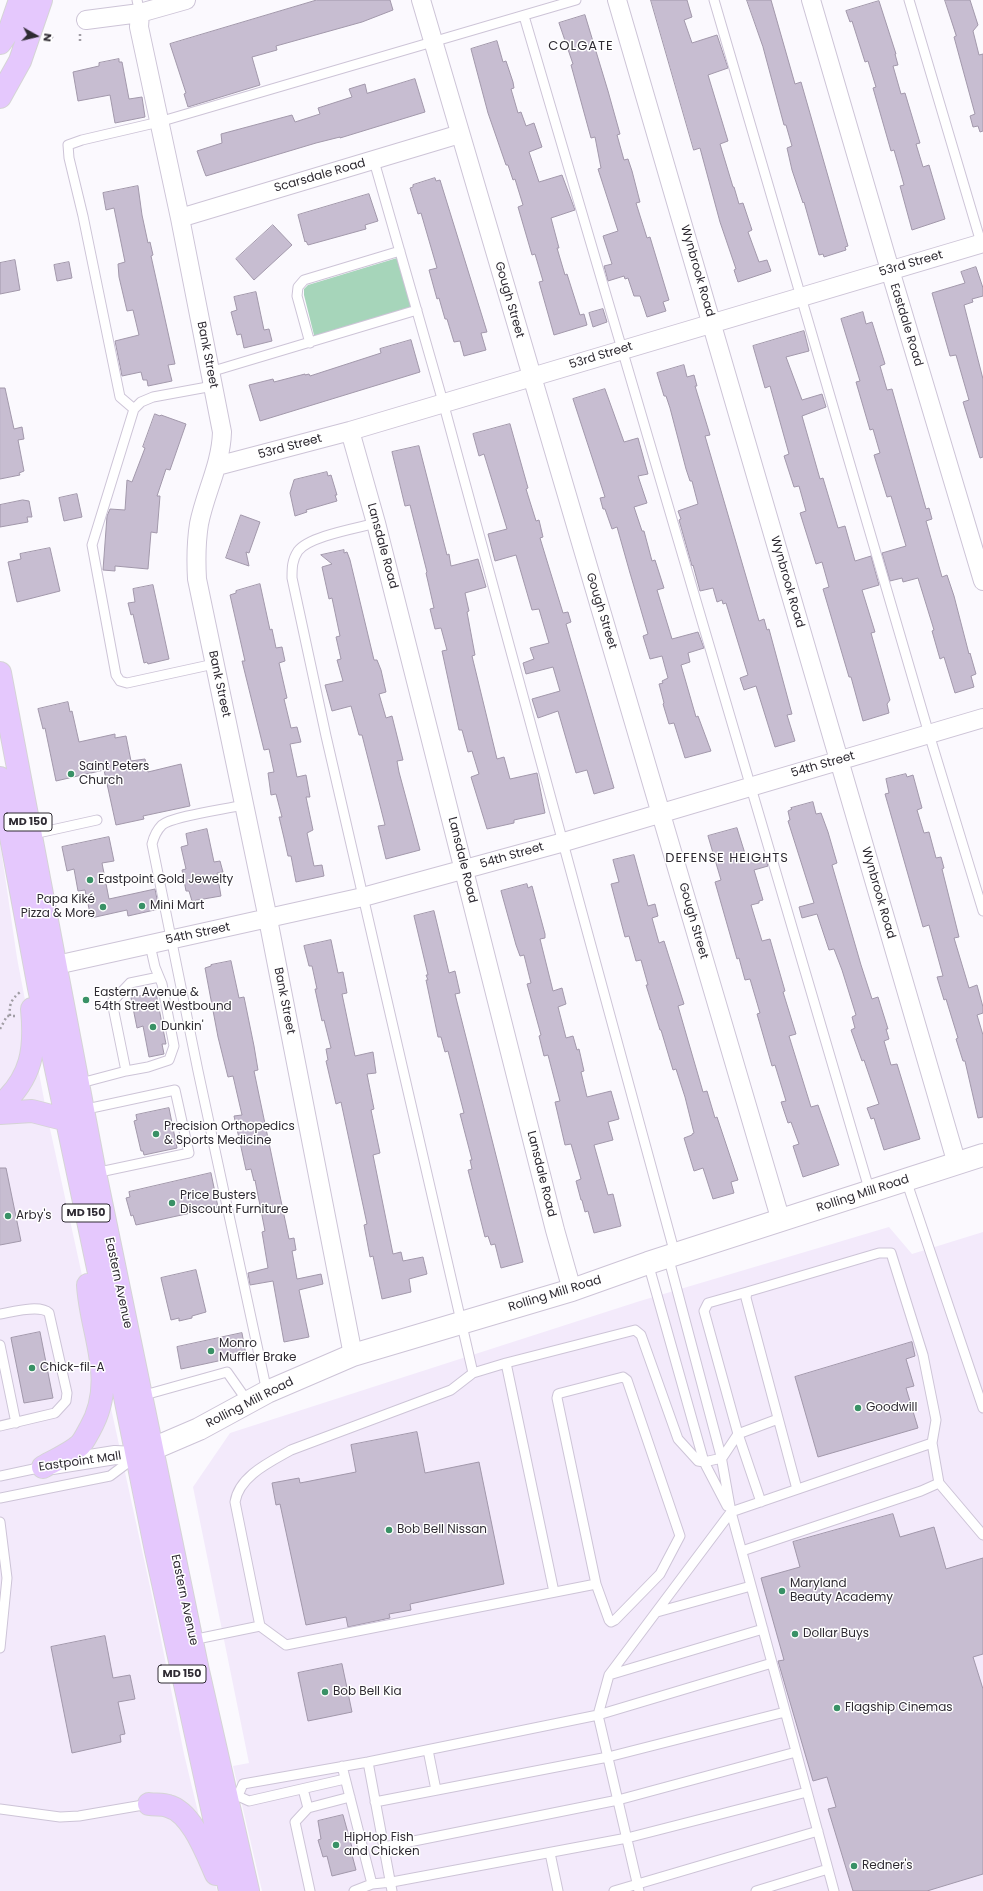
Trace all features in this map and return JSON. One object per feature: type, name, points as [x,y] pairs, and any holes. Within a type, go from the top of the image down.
[{"type":"main road","points":[[0,43],[10,29],[20,0]]},
{"type":"main road","points":[[0,97],[20,61],[41,0]]},
{"type":"main road","name":"Eastern Avenue","points":[[0,673],[21,837],[74,1115],[82,1196],[122,1382],[144,1453],[192,1640],[225,1799],[230,1891]]},
{"type":"main road","name":"Eastern Avenue","points":[[0,778],[21,837]]},
{"type":"main road","points":[[0,1106],[10,1098],[26,1074],[32,1059],[34,1045],[31,990],[45,968]]},
{"type":"main road","name":"Eastern Avenue","points":[[45,968],[77,1084],[74,1115],[94,1171],[141,1396],[144,1453],[248,1891]]},
{"type":"main road","points":[[0,1113],[32,1111],[74,1115]]},
{"type":"main road","points":[[43,1467],[66,1455],[81,1444],[96,1418],[102,1388],[103,1373],[88,1293],[82,1196]]},
{"type":"main road","points":[[149,1804],[170,1806],[183,1816],[195,1829],[224,1891]]},
{"type":"street","points":[[86,20],[138,7],[186,0]]},
{"type":"street","name":"Gough Street","points":[[421,0],[781,1221]]},
{"type":"street","name":"Wynbrook Road","points":[[617,0],[957,1164]]},
{"type":"street","name":"Eastdale Road","points":[[812,0],[890,270],[983,581]]},
{"type":"street","name":"Bank Street","points":[[138,7],[139,27],[180,218],[222,432],[222,448],[199,523],[195,557],[197,579],[268,919],[354,1355]]},
{"type":"street","name":"Scarsdale Road","points":[[180,218],[460,134]]},
{"type":"street","name":"53rd Street","points":[[217,466],[350,430],[801,296],[982,245]]},
{"type":"street","name":"Lansdale Road","points":[[350,430],[376,523],[554,1230],[572,1290]]},
{"type":"street","name":"54th Street","points":[[45,968],[363,897],[662,814],[751,786],[983,718]]},
{"type":"street","name":"Rolling Mill Road","points":[[144,1453],[219,1419],[258,1397],[354,1355],[572,1290],[672,1255],[983,1155]]},
{"type":"street","name":"Eastpoint Mall","points":[[43,1467],[115,1455],[144,1453]]},
{"type":"lane","points":[[134,409],[120,397],[83,216],[69,158],[68,145],[86,139],[159,122],[576,0]]},
{"type":"lane","points":[[714,0],[929,734],[983,911]]},
{"type":"lane","points":[[909,0],[982,245]]},
{"type":"lane","points":[[524,16],[870,1192]]},
{"type":"lane","points":[[374,160],[443,402],[564,842],[672,1255],[722,1458],[731,1512],[834,1891]]},
{"type":"lane","points":[[310,343],[297,296],[298,287],[304,280],[400,251]]},
{"type":"lane","points":[[214,664],[127,683],[120,681],[116,675],[92,545],[134,409],[141,402],[153,397],[211,379],[310,343],[417,310]]},
{"type":"lane","points":[[376,523],[309,542],[299,550],[293,562],[292,578],[363,897],[473,1373]]},
{"type":"lane","points":[[244,805],[163,824],[154,835],[152,844],[198,1071],[258,1397]]},
{"type":"lane","points":[[21,837],[97,820]]},
{"type":"lane","points":[[77,1084],[126,1071],[148,1067],[169,1060],[174,1046],[161,980],[150,945]]},
{"type":"lane","points":[[126,1071],[112,1002],[130,982],[161,980]]},
{"type":"lane","points":[[74,1115],[175,1090],[189,1154],[94,1171]]},
{"type":"lane","points":[[906,1180],[983,1408]]},
{"type":"lane","points":[[761,1502],[738,1434],[704,1311],[708,1303],[878,1253],[891,1253],[923,1355],[936,1420],[932,1443],[939,1483],[983,1535]]},
{"type":"lane","points":[[648,1263],[704,1462],[731,1512]]},
{"type":"lane","points":[[747,1292],[746,1298],[798,1489]]},
{"type":"lane","points":[[0,1314],[37,1308],[49,1312],[68,1393],[66,1402],[55,1413],[0,1426]]},
{"type":"lane","points":[[596,1584],[286,1645],[260,1626],[235,1502],[238,1489],[243,1483],[268,1463],[291,1450],[451,1390],[473,1373],[635,1330],[638,1332],[650,1357],[678,1439],[698,1460],[704,1462],[722,1458],[738,1434],[778,1419]]},
{"type":"lane","points":[[0,1345],[16,1422]]},
{"type":"lane","points":[[506,1363],[554,1592]]},
{"type":"lane","points":[[141,1396],[227,1372],[258,1397]]},
{"type":"lane","points":[[623,1377],[627,1380],[680,1536],[660,1574],[612,1622],[609,1620],[596,1584],[557,1398],[558,1394],[561,1393],[623,1377]]},
{"type":"lane","points":[[638,1888],[598,1715],[610,1675],[731,1512],[932,1443]]},
{"type":"lane","name":"Eastpoint Mall","points":[[0,1498],[110,1476],[144,1453]]},
{"type":"lane","name":"Eastpoint Mall","points":[[0,1476],[43,1467]]},
{"type":"lane","points":[[742,1551],[921,1492],[939,1483]]},
{"type":"lane","points":[[0,1522],[7,1578],[0,1648]]},
{"type":"lane","points":[[656,1612],[751,1586]]},
{"type":"lane","points":[[192,1640],[260,1626]]},
{"type":"lane","points":[[610,1675],[763,1629]]},
{"type":"lane","points":[[225,1799],[243,1784],[368,1762],[598,1715],[772,1663]]},
{"type":"lane","points":[[375,1802],[608,1757],[785,1712]]},
{"type":"lane","points":[[428,1750],[436,1790]]},
{"type":"lane","points":[[384,1847],[618,1800],[796,1752]]},
{"type":"lane","points":[[368,1762],[392,1887]]},
{"type":"lane","points":[[342,1766],[372,1884]]},
{"type":"lane","points":[[225,1799],[249,1801],[345,1779]]},
{"type":"lane","points":[[304,1789],[308,1808]]},
{"type":"lane","points":[[354,1891],[372,1884],[392,1887],[627,1838],[807,1792]]},
{"type":"lane","points":[[310,1891],[295,1822],[308,1808],[350,1797]]},
{"type":"lane","points":[[0,1809],[60,1817],[79,1816],[149,1804]]},
{"type":"lane","points":[[614,1891],[638,1888],[818,1831]]},
{"type":"lane","points":[[550,1853],[558,1891]]},
{"type":"lane","points":[[756,1891],[828,1870]]},
{"type":"path","points":[[0,1029],[7,1016],[10,1016]]},
{"type":"shaded area","points":[[0,842],[17,958],[47,1115],[154,1605],[184,1754],[217,1891],[0,1891]]},
{"type":"shaded area","points":[[889,1227],[912,1254],[983,1232],[983,1891],[262,1891],[233,1766],[249,1763],[193,1487],[230,1433],[640,1301]]},
{"type":"green space","points":[[397,258],[412,308],[315,339],[304,295],[304,289],[308,285]]},
{"type":"building","points":[[317,0],[390,0],[393,10],[362,22],[276,46],[277,50],[252,57],[260,85],[188,107],[184,94],[186,93],[170,44]]},
{"type":"building","points":[[651,0],[687,0],[692,17],[684,20],[692,43],[717,35],[728,68],[708,75],[728,141],[720,144],[739,204],[743,203],[752,230],[748,232],[759,262],[767,260],[771,271],[738,282],[734,270],[736,269],[720,222],[700,148],[694,150]]},
{"type":"building","points":[[747,0],[771,0],[795,84],[801,82],[848,246],[845,247],[846,250],[824,257],[823,254],[819,255],[804,202],[803,203],[792,170],[787,148],[792,146],[786,125],[784,125],[763,47]]},
{"type":"building","points":[[945,0],[970,0],[978,25],[973,31],[979,55],[983,54],[983,131],[980,132],[978,126],[973,127],[970,116],[975,114],[954,37],[956,36]]},
{"type":"building","points":[[879,1],[896,54],[898,65],[893,66],[901,94],[905,93],[920,143],[916,144],[923,167],[929,165],[945,219],[912,230],[900,186],[904,185],[894,150],[891,151],[873,88],[876,87],[868,61],[865,62],[852,21],[850,22],[846,11]]},
{"type":"building","points":[[585,15],[620,134],[617,135],[624,160],[628,159],[632,171],[640,202],[636,203],[647,238],[650,237],[669,300],[663,302],[666,311],[647,317],[640,296],[634,296],[628,278],[625,279],[624,276],[608,281],[604,266],[612,264],[603,236],[618,231],[598,169],[601,168],[595,137],[591,138],[571,65],[573,64],[559,23]]},
{"type":"building","points":[[497,41],[503,62],[506,61],[513,82],[514,88],[511,89],[518,113],[521,112],[526,126],[534,123],[542,147],[529,152],[539,182],[562,175],[575,210],[551,218],[559,248],[557,248],[565,275],[567,274],[580,315],[584,314],[587,325],[554,335],[539,282],[543,281],[535,254],[532,255],[518,207],[523,205],[515,179],[513,180],[508,165],[506,165],[488,113],[471,49]]},
{"type":"building","points":[[119,59],[119,62],[122,62],[129,99],[142,97],[145,117],[115,123],[110,95],[78,101],[73,72],[99,66],[99,63]]},
{"type":"building","points":[[415,79],[425,112],[206,176],[197,151],[222,143],[221,134],[292,115],[295,122],[320,114],[318,108],[352,97],[349,89],[365,84],[367,93]]},
{"type":"building","points":[[435,178],[436,181],[440,180],[487,332],[481,333],[486,350],[464,356],[460,341],[454,342],[439,298],[437,299],[429,270],[437,268],[421,213],[418,214],[410,188],[413,187],[413,185]]},
{"type":"building","points":[[138,186],[142,215],[148,243],[150,242],[153,255],[151,256],[175,364],[168,365],[172,381],[148,386],[147,380],[143,380],[141,372],[122,376],[115,341],[139,335],[133,310],[127,311],[119,277],[118,264],[125,262],[114,208],[106,210],[103,193]]},
{"type":"building","points":[[369,194],[378,221],[365,225],[366,229],[308,245],[306,241],[305,242],[298,215]]},
{"type":"building","points":[[273,225],[292,245],[254,280],[236,259]]},
{"type":"building","points":[[15,260],[20,290],[0,294],[0,263]]},
{"type":"building","points":[[69,262],[72,278],[57,281],[54,265]]},
{"type":"building","points":[[976,267],[983,288],[983,296],[972,299],[973,302],[964,305],[983,379],[983,457],[980,458],[963,402],[969,400],[956,355],[950,356],[932,293],[965,283],[961,272]]},
{"type":"building","points":[[256,292],[264,330],[269,329],[272,341],[244,348],[241,334],[237,335],[231,312],[237,310],[234,297]]},
{"type":"building","points":[[603,309],[607,322],[593,327],[589,313]]},
{"type":"building","points":[[863,312],[866,324],[872,322],[885,364],[880,366],[887,390],[892,389],[926,509],[929,508],[932,519],[926,521],[942,577],[947,575],[976,674],[971,676],[974,687],[955,693],[944,657],[940,659],[932,631],[934,630],[918,578],[903,582],[902,578],[890,581],[882,553],[906,546],[891,496],[887,497],[874,455],[880,453],[873,429],[870,430],[856,382],[860,381],[841,319]]},
{"type":"building","points":[[804,331],[809,351],[786,357],[802,400],[822,394],[826,407],[802,416],[820,479],[823,478],[838,528],[845,526],[855,561],[871,556],[879,585],[862,590],[875,632],[871,633],[890,700],[887,704],[889,713],[863,721],[851,677],[849,677],[823,589],[829,587],[822,562],[816,564],[800,513],[806,511],[799,486],[794,487],[784,456],[789,454],[770,386],[765,388],[753,346]]},
{"type":"building","points":[[411,340],[420,372],[260,421],[249,385],[273,379],[274,382],[305,374],[309,374],[310,376],[381,353],[380,349]]},
{"type":"building","points":[[684,365],[687,377],[694,375],[697,386],[695,386],[710,435],[705,436],[759,621],[764,619],[767,630],[769,629],[792,714],[787,715],[795,741],[775,747],[756,686],[744,690],[740,678],[748,675],[726,603],[723,604],[722,600],[717,602],[713,588],[700,591],[679,520],[681,519],[678,511],[698,504],[692,481],[690,481],[686,469],[670,408],[666,396],[664,396],[657,373]]},
{"type":"building","points":[[0,388],[5,388],[14,429],[22,427],[24,439],[18,440],[24,471],[19,473],[20,475],[0,479]]},
{"type":"building","points":[[605,389],[624,442],[638,438],[648,474],[638,476],[647,503],[634,507],[642,531],[644,531],[652,561],[655,560],[664,588],[657,590],[672,639],[698,632],[704,648],[688,653],[690,662],[681,665],[696,717],[698,716],[711,751],[685,758],[674,723],[669,724],[663,704],[659,684],[663,683],[662,681],[668,678],[662,656],[650,659],[643,636],[648,634],[617,527],[612,529],[605,509],[603,509],[600,498],[605,497],[573,399]]},
{"type":"building","points":[[155,414],[186,424],[170,470],[166,469],[157,496],[160,496],[157,533],[151,532],[148,569],[115,566],[115,571],[103,570],[107,516],[110,509],[125,510],[127,480],[132,482],[145,448],[143,447]]},
{"type":"building","points":[[510,424],[528,488],[526,489],[536,521],[539,520],[543,537],[540,538],[563,613],[568,612],[571,622],[566,624],[614,788],[594,794],[587,770],[576,773],[558,711],[538,718],[532,699],[560,691],[553,667],[526,674],[523,663],[534,659],[530,648],[549,643],[539,609],[532,610],[516,555],[495,561],[488,534],[507,529],[484,454],[479,456],[473,434]]},
{"type":"building","points":[[419,446],[451,566],[478,559],[486,587],[465,593],[475,655],[472,656],[497,759],[504,757],[510,779],[537,773],[545,813],[514,820],[514,823],[487,829],[471,777],[479,774],[472,751],[468,752],[462,730],[459,730],[442,651],[447,650],[441,628],[435,629],[430,609],[434,608],[427,572],[410,505],[405,506],[392,452]]},
{"type":"building","points":[[327,472],[328,476],[331,475],[337,495],[335,495],[337,501],[306,510],[307,512],[295,516],[290,493],[294,480]]},
{"type":"building","points":[[77,494],[82,517],[64,521],[59,498]]},
{"type":"building","points":[[23,500],[29,501],[32,517],[27,517],[28,522],[0,527],[0,505]]},
{"type":"building","points":[[241,515],[260,522],[249,553],[246,552],[249,566],[226,558]]},
{"type":"building","points":[[50,548],[60,591],[17,602],[8,562],[21,559],[20,554]]},
{"type":"building","points":[[344,550],[344,553],[347,552],[350,560],[374,660],[377,660],[381,670],[386,692],[379,694],[386,718],[392,716],[403,760],[397,761],[399,772],[420,850],[386,859],[378,826],[385,825],[362,735],[359,735],[351,706],[332,711],[325,685],[343,681],[337,660],[341,659],[336,637],[340,636],[332,598],[329,599],[322,567],[332,564],[321,555]]},
{"type":"building","points":[[260,584],[270,630],[272,629],[276,648],[282,647],[285,661],[279,663],[287,698],[284,699],[291,728],[297,727],[301,742],[290,744],[297,777],[306,775],[310,797],[306,797],[313,830],[307,833],[314,866],[322,865],[324,876],[296,882],[291,856],[288,856],[279,817],[282,817],[276,794],[271,795],[268,773],[274,772],[269,749],[264,750],[242,661],[245,661],[230,595],[236,593],[236,591]]},
{"type":"building","points":[[153,585],[169,659],[148,664],[147,662],[144,663],[133,614],[131,615],[128,603],[135,602],[133,589]]},
{"type":"building","points":[[68,702],[70,712],[72,711],[79,742],[115,734],[115,738],[126,736],[131,761],[145,759],[148,772],[181,764],[190,806],[143,816],[144,819],[116,825],[104,770],[56,781],[45,728],[43,729],[38,709]]},
{"type":"building","points":[[906,774],[907,777],[913,775],[922,808],[917,810],[924,833],[929,832],[936,858],[941,857],[944,868],[942,869],[959,937],[954,938],[969,988],[977,985],[983,1007],[983,1013],[977,1015],[983,1035],[983,1117],[978,1118],[965,1061],[963,1061],[956,1039],[958,1038],[946,999],[944,1000],[937,977],[943,976],[929,925],[923,927],[885,794],[889,793],[886,779]]},
{"type":"building","points":[[813,802],[816,814],[821,813],[828,832],[837,863],[832,865],[872,999],[878,997],[888,1029],[886,1029],[889,1039],[884,1041],[891,1065],[897,1064],[920,1139],[884,1150],[874,1118],[871,1119],[867,1108],[879,1104],[864,1060],[862,1061],[851,1030],[855,1028],[852,1017],[856,1015],[842,970],[834,949],[829,950],[817,914],[802,918],[799,907],[814,903],[788,821],[790,820],[788,811],[792,809],[791,808]]},
{"type":"building","points":[[737,828],[747,860],[764,855],[768,866],[754,870],[763,900],[759,901],[759,903],[751,905],[762,941],[770,939],[785,991],[783,992],[796,1034],[789,1036],[811,1107],[818,1105],[839,1165],[803,1177],[793,1146],[799,1144],[791,1122],[788,1123],[781,1102],[786,1101],[775,1065],[772,1066],[757,1014],[760,1013],[750,979],[745,980],[739,958],[737,959],[715,882],[721,880],[708,836]]},
{"type":"building","points":[[207,829],[214,862],[220,861],[223,872],[217,873],[221,896],[192,901],[189,891],[186,891],[182,870],[186,869],[181,847],[188,845],[186,834]]},
{"type":"building","points":[[109,837],[114,861],[102,863],[109,899],[155,889],[159,909],[128,916],[127,910],[91,918],[85,890],[78,891],[74,869],[67,871],[62,847]]},
{"type":"building","points":[[634,855],[648,906],[655,904],[658,916],[652,918],[659,943],[664,941],[684,1004],[678,1006],[703,1092],[707,1091],[715,1118],[717,1117],[738,1180],[731,1182],[734,1193],[713,1199],[703,1168],[694,1171],[684,1138],[694,1133],[685,1097],[676,1069],[673,1070],[660,1030],[646,985],[648,985],[641,960],[636,961],[629,936],[625,937],[611,884],[619,882],[613,860]]},
{"type":"building","points":[[527,884],[528,888],[532,886],[545,934],[545,938],[540,939],[553,991],[562,988],[566,1004],[558,1007],[566,1038],[573,1036],[577,1050],[579,1049],[584,1071],[581,1072],[587,1097],[611,1091],[619,1119],[608,1122],[613,1140],[594,1145],[608,1195],[613,1194],[621,1226],[594,1233],[588,1211],[585,1212],[576,1181],[581,1179],[571,1144],[565,1145],[555,1102],[560,1101],[548,1055],[544,1056],[539,1036],[541,1035],[527,984],[531,983],[524,955],[520,956],[516,945],[501,891]]},
{"type":"building","points":[[434,911],[449,973],[455,971],[460,993],[455,994],[523,1262],[501,1268],[495,1244],[491,1245],[488,1236],[485,1237],[468,1170],[472,1169],[470,1160],[472,1160],[460,1114],[464,1113],[448,1051],[445,1052],[441,1037],[438,1037],[426,980],[428,980],[426,975],[428,975],[414,916]]},
{"type":"building","points":[[331,940],[338,973],[343,972],[347,993],[342,994],[355,1056],[373,1052],[376,1073],[367,1074],[374,1109],[371,1110],[380,1153],[373,1155],[393,1254],[401,1252],[403,1261],[423,1257],[427,1274],[409,1279],[411,1292],[382,1299],[373,1256],[370,1257],[364,1225],[367,1224],[341,1102],[336,1104],[326,1061],[328,1060],[326,1049],[331,1048],[324,1020],[322,1021],[312,966],[309,966],[304,946]]},
{"type":"building","points":[[231,961],[239,998],[244,997],[258,1070],[254,1071],[289,1239],[294,1238],[296,1250],[292,1251],[297,1279],[321,1274],[323,1284],[299,1290],[309,1337],[284,1342],[273,1281],[250,1285],[248,1273],[268,1268],[262,1232],[265,1231],[255,1180],[254,1181],[251,1169],[246,1170],[234,1116],[242,1115],[233,1076],[228,1077],[218,1037],[205,968],[211,965]]},
{"type":"building","name":"Dunkin'","points":[[156,993],[166,1044],[162,1044],[164,1054],[149,1057],[143,1026],[137,1028],[131,998]]},
{"type":"building","name":"Precision Orthopedics & Sports Medicine","points":[[169,1108],[177,1148],[144,1155],[143,1151],[141,1151],[134,1121],[137,1120],[136,1115]]},
{"type":"building","name":"Arby's","points":[[0,1168],[6,1168],[21,1241],[0,1245]]},
{"type":"building","name":"Price Busters Discount Furniture","points":[[211,1173],[218,1207],[136,1225],[133,1215],[131,1216],[126,1198],[130,1197],[129,1192]]},
{"type":"building","points":[[196,1270],[206,1312],[192,1316],[192,1318],[179,1321],[179,1318],[171,1320],[161,1278]]},
{"type":"building","name":"Chick-fil-A","points":[[40,1332],[53,1398],[24,1403],[11,1338]]},
{"type":"building","name":"Monro Muffler Brake","points":[[242,1333],[246,1355],[181,1369],[177,1347]]},
{"type":"building","name":"Goodwill","points":[[912,1342],[915,1356],[906,1359],[914,1386],[906,1388],[918,1428],[818,1457],[795,1377]]},
{"type":"building","name":"Bob Bell Nissan","points":[[417,1432],[425,1473],[479,1462],[504,1584],[410,1604],[411,1610],[389,1614],[390,1618],[348,1627],[346,1617],[306,1625],[280,1504],[276,1505],[272,1483],[299,1478],[300,1483],[356,1472],[351,1445]]},
{"type":"building","points":[[893,1514],[900,1537],[934,1527],[946,1569],[983,1558],[983,1654],[973,1657],[983,1689],[983,1874],[927,1891],[853,1891],[828,1809],[836,1807],[827,1777],[813,1781],[778,1661],[784,1660],[761,1578],[800,1567],[793,1542]]},
{"type":"building","points":[[105,1636],[113,1678],[130,1675],[135,1699],[118,1702],[125,1734],[120,1735],[121,1742],[72,1753],[51,1647]]},
{"type":"building","name":"Bob Bell Kia","points":[[342,1664],[352,1712],[308,1721],[298,1673]]},
{"type":"building","name":"HipHop Fish and Chicken","points":[[343,1815],[353,1851],[351,1851],[356,1870],[332,1876],[327,1856],[323,1857],[318,1840],[321,1839],[318,1821]]},
{"type":"place","name":"Saint Peters Church","points":[[71,774]]},
{"type":"place","name":"Eastpoint Gold Jewelty","points":[[90,880]]},
{"type":"place","name":"Mini Mart","points":[[142,906]]},
{"type":"place","name":"Papa Kiké Pizza & More","points":[[103,907]]},
{"type":"place","name":"Eastern Avenue & 54th Street Westbound","points":[[86,1000]]},
{"type":"place","name":"Dunkin'","points":[[153,1027]]},
{"type":"place","name":"Precision Orthopedics & Sports Medicine","points":[[156,1134]]},
{"type":"place","name":"Price Busters Discount Furniture","points":[[172,1203]]},
{"type":"place","name":"Arby's","points":[[8,1216]]},
{"type":"place","name":"Monro Muffler Brake","points":[[211,1351]]},
{"type":"place","name":"Chick-fil-A","points":[[32,1368]]},
{"type":"place","name":"Goodwill","points":[[858,1408]]},
{"type":"place","name":"Bob Bell Nissan","points":[[389,1530]]},
{"type":"place","name":"Maryland Beauty Academy","points":[[782,1591]]},
{"type":"place","name":"Dollar Buys","points":[[795,1634]]},
{"type":"place","name":"Bob Bell Kia","points":[[325,1692]]},
{"type":"place","name":"Flagship Cinemas","points":[[837,1708]]},
{"type":"place","name":"HipHop Fish and Chicken","points":[[336,1845]]},
{"type":"place","name":"Redner's","points":[[854,1866]]},
{"type":"district","name":"COLGATE","points":[[581,47]]},
{"type":"district","name":"DEFENSE HEIGHTS","points":[[727,859]]}]
